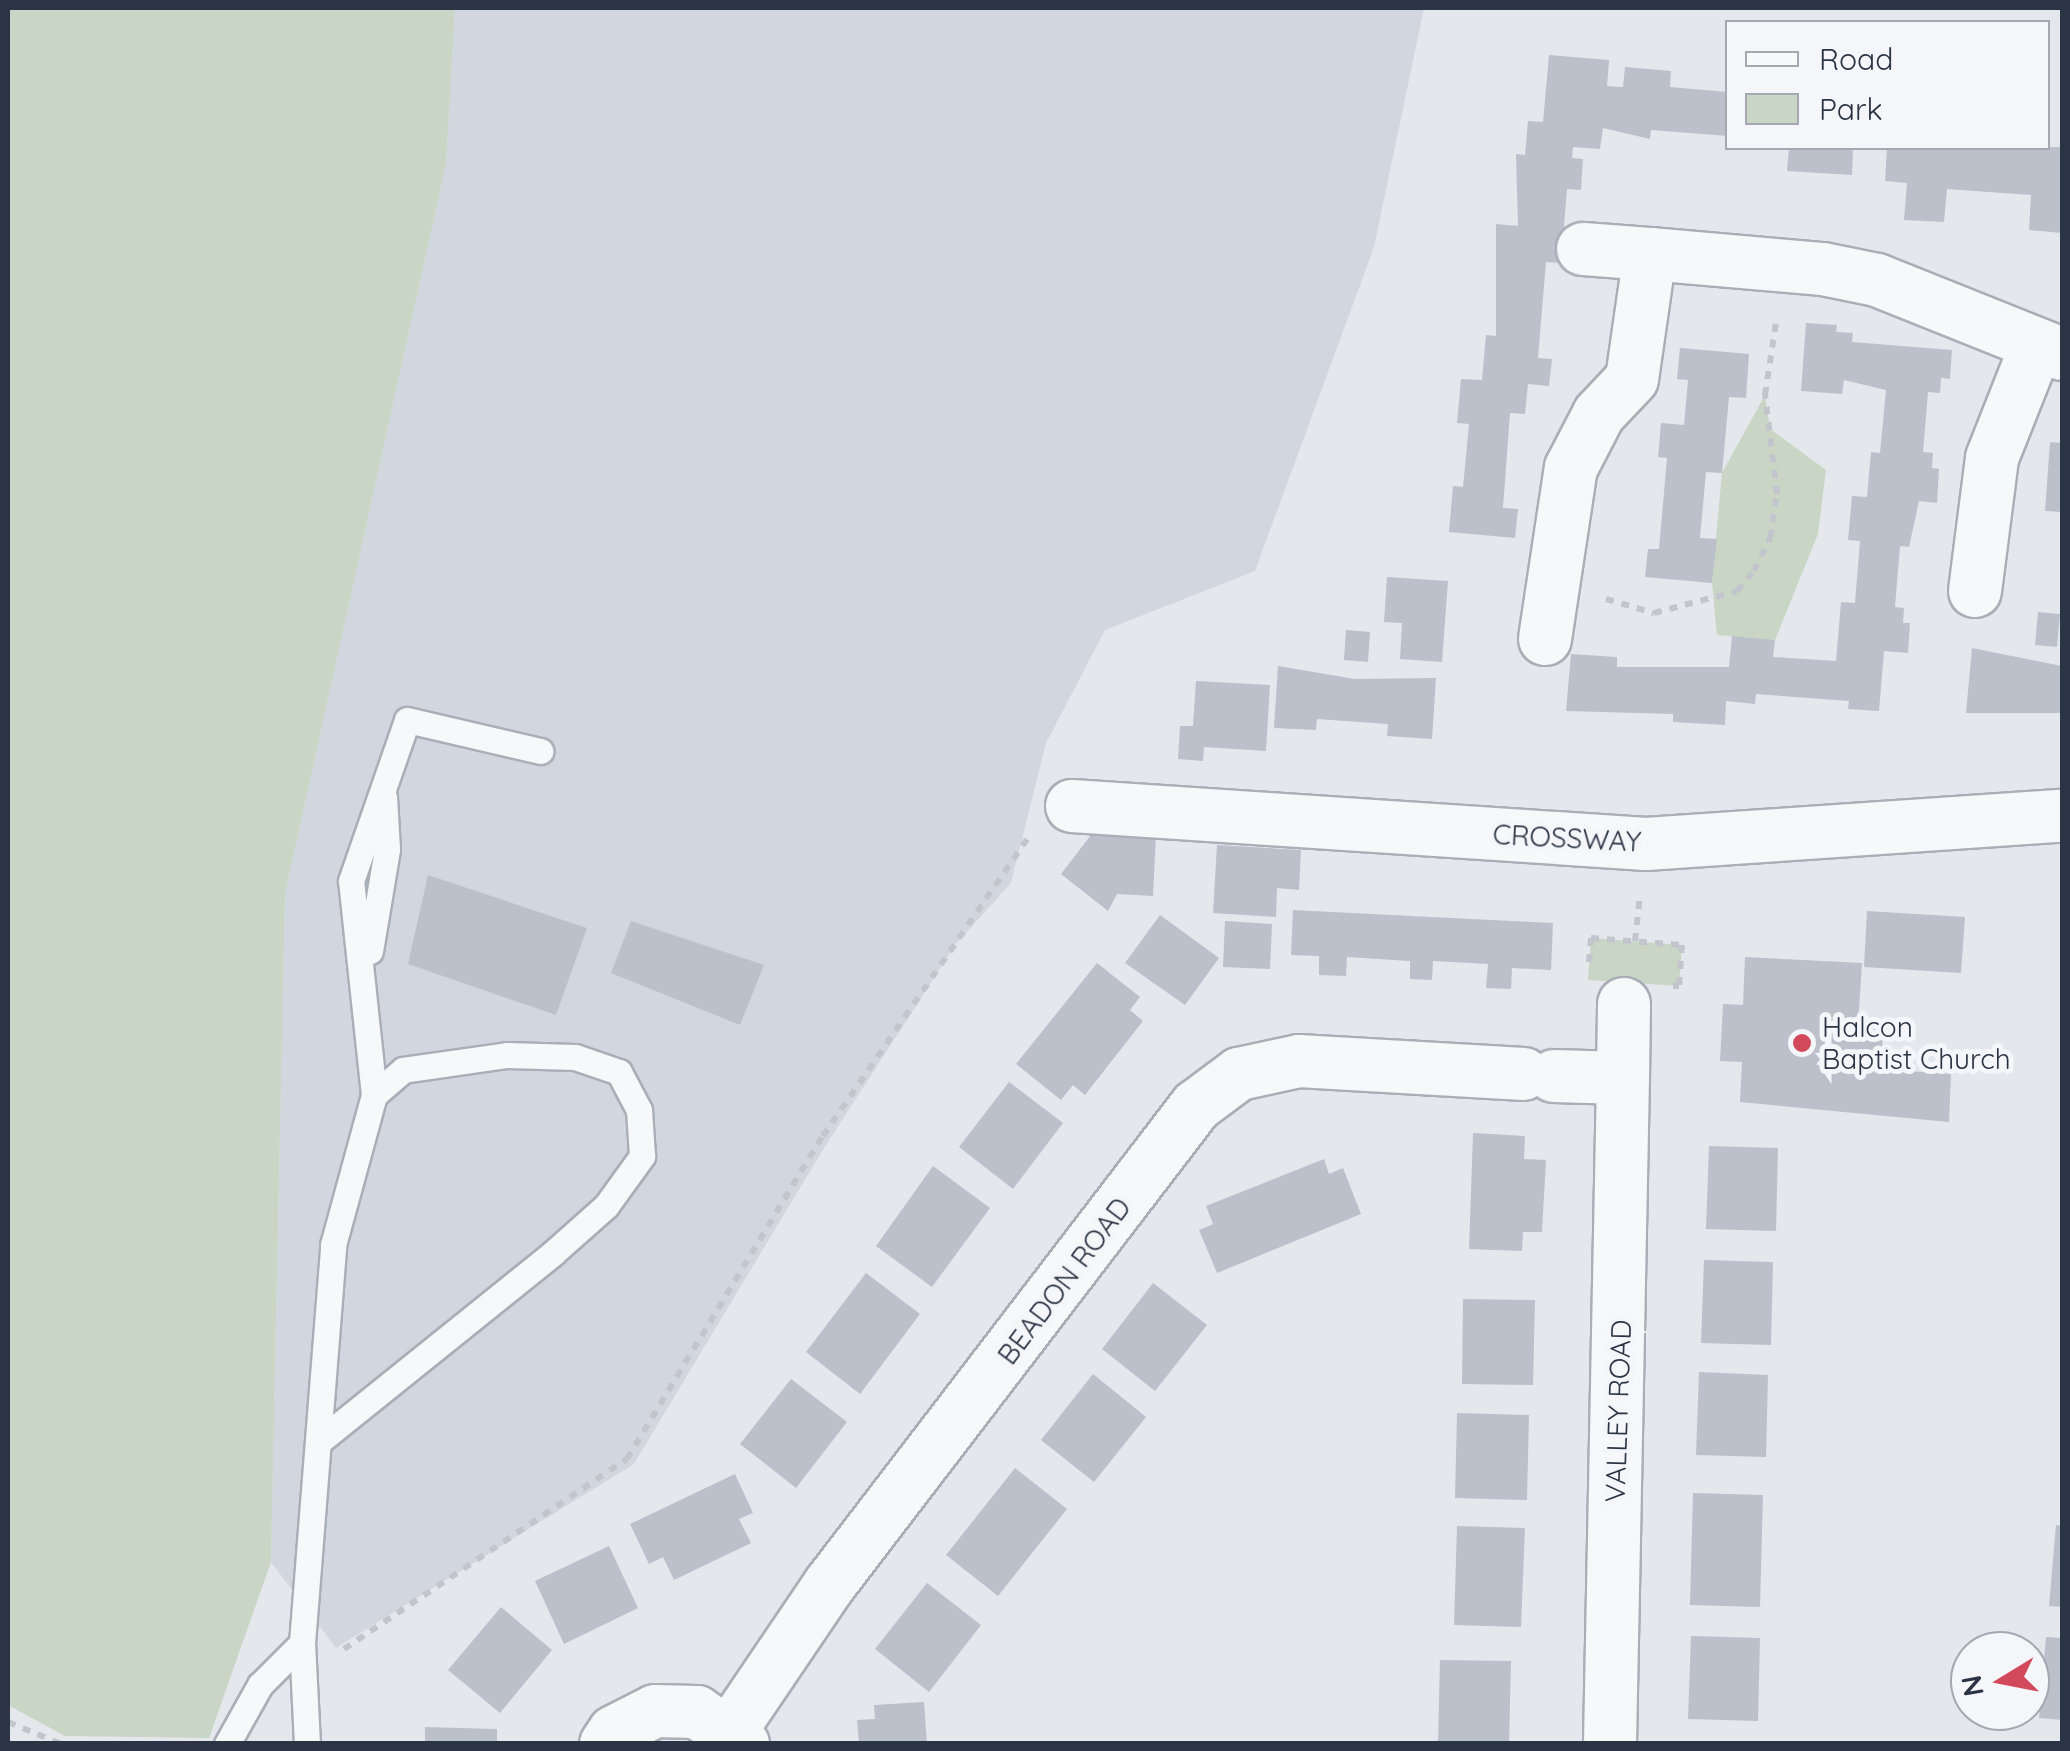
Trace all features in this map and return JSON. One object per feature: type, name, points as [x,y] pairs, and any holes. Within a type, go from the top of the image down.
[{"type":"street","points":[[1583,249],[1784,265],[1877,280],[2049,351],[1992,458],[1976,592]]},
{"type":"street","points":[[1545,640],[1571,468],[1599,414],[1632,379],[1650,254]]},
{"type":"street","name":"CROSSWAY","points":[[1072,806],[1646,844],[2062,816]]},
{"type":"street","name":"VALLEY ROAD","points":[[1610,1744],[1624,1004]]},
{"type":"street","name":"BEADON ROAD","points":[[606,1744],[614,1732],[655,1710],[697,1712],[737,1736],[830,1584],[1196,1106],[1239,1074],[1299,1061],[1623,1078]]},
{"type":"lane","points":[[307,1744],[302,1643],[322,1439],[333,1245],[374,1095],[351,881],[406,720],[540,751]]},
{"type":"lane","points":[[322,1439],[580,1229],[642,1156],[639,1110],[619,1072],[575,1056],[507,1055],[403,1070],[374,1095]]},
{"type":"lane","points":[[226,1744],[260,1684],[302,1643]]},
{"type":"path","points":[[1554,583],[1654,613],[1737,591],[1754,571],[1770,538],[1776,494],[1766,395],[1784,265]]},
{"type":"path","points":[[340,1661],[345,1648],[423,1592],[627,1459],[823,1136],[1030,833],[1072,806]]},
{"type":"path","points":[[8,1722],[61,1744]]},
{"type":"shaded area","points":[[455,8],[1424,8],[1374,247],[1255,571],[1105,630],[1046,743],[1011,883],[956,944],[824,1148],[634,1464],[336,1648],[271,1562],[285,894],[446,164]]},
{"type":"green space","points":[[8,8],[455,8],[446,164],[285,894],[271,1562],[209,1738],[65,1736],[8,1705]]},
{"type":"green space","points":[[1765,395],[1770,429],[1826,470],[1818,534],[1775,640],[1717,635],[1712,583],[1722,473]]},
{"type":"green space","points":[[1591,938],[1682,945],[1679,986],[1588,980]]},
{"type":"building","points":[[1549,55],[1609,60],[1607,86],[1623,87],[1625,67],[1671,71],[1670,87],[1725,92],[1725,136],[1651,130],[1650,139],[1603,128],[1600,149],[1573,147],[1572,158],[1583,159],[1581,190],[1567,189],[1561,263],[1546,262],[1538,358],[1552,359],[1549,386],[1528,384],[1525,414],[1510,413],[1503,508],[1518,509],[1515,538],[1449,532],[1453,486],[1463,487],[1469,424],[1457,423],[1461,379],[1482,380],[1486,335],[1496,336],[1496,224],[1518,226],[1516,154],[1525,155],[1528,121],[1543,122]]},
{"type":"building","points":[[2062,147],[2062,233],[2029,230],[2031,195],[1947,189],[1944,222],[1904,220],[1907,183],[1885,181],[1887,150]]},
{"type":"building","points":[[1789,150],[1853,150],[1852,175],[1787,171]]},
{"type":"building","points":[[1806,323],[1837,325],[1836,332],[1853,333],[1852,342],[1952,350],[1950,379],[1941,378],[1940,393],[1928,392],[1923,452],[1933,453],[1932,468],[1939,469],[1937,503],[1919,501],[1909,547],[1900,546],[1895,607],[1904,608],[1903,623],[1910,623],[1908,653],[1884,651],[1879,711],[1848,709],[1849,701],[1756,694],[1755,704],[1726,701],[1725,725],[1673,722],[1673,714],[1566,711],[1571,654],[1617,657],[1617,667],[1729,667],[1732,636],[1775,640],[1773,657],[1836,661],[1841,602],[1855,603],[1860,541],[1848,540],[1852,496],[1867,497],[1871,452],[1880,453],[1886,390],[1844,380],[1842,394],[1801,391]]},
{"type":"building","points":[[1680,348],[1749,354],[1746,398],[1729,397],[1722,473],[1706,472],[1700,538],[1717,539],[1712,583],[1645,577],[1648,549],[1659,549],[1667,458],[1658,457],[1661,423],[1684,425],[1688,380],[1677,379]]},
{"type":"building","points":[[2050,442],[2062,443],[2062,512],[2045,511]]},
{"type":"building","points":[[1387,577],[1448,581],[1442,662],[1400,659],[1402,623],[1384,622]]},
{"type":"building","points":[[2038,612],[2060,614],[2057,647],[2035,645]]},
{"type":"building","points":[[1346,630],[1370,632],[1368,662],[1344,660]]},
{"type":"building","points":[[1972,648],[2062,666],[2062,713],[1966,713]]},
{"type":"building","points":[[1278,666],[1355,679],[1436,678],[1432,739],[1387,736],[1388,724],[1317,719],[1316,730],[1274,728]]},
{"type":"building","points":[[1196,681],[1270,685],[1266,751],[1204,747],[1203,761],[1178,759],[1180,726],[1193,726]]},
{"type":"building","points":[[1094,831],[1156,835],[1153,896],[1117,894],[1108,911],[1061,874]]},
{"type":"building","points":[[1217,845],[1301,850],[1299,890],[1277,888],[1276,917],[1213,913]]},
{"type":"building","points":[[428,875],[587,928],[556,1015],[408,964]]},
{"type":"building","points":[[1293,910],[1553,923],[1551,970],[1512,968],[1511,989],[1486,988],[1488,964],[1433,961],[1432,980],[1410,979],[1410,961],[1347,957],[1346,976],[1319,975],[1319,956],[1291,955]]},
{"type":"building","points":[[1867,911],[1965,917],[1961,973],[1864,967]]},
{"type":"building","points":[[1160,915],[1219,958],[1185,1005],[1125,963]]},
{"type":"building","points":[[631,921],[764,965],[740,1025],[611,973]]},
{"type":"building","points":[[1225,921],[1272,924],[1270,969],[1223,967]]},
{"type":"building","name":"Halcon Baptist Church","points":[[1745,957],[1862,963],[1858,1025],[1883,1026],[1881,1069],[1951,1074],[1949,1122],[1740,1102],[1742,1062],[1720,1061],[1723,1004],[1743,1005]]},
{"type":"building","points":[[1097,963],[1140,997],[1130,1010],[1143,1021],[1085,1095],[1073,1085],[1061,1100],[1016,1064]]},
{"type":"building","points":[[1009,1082],[1063,1123],[1013,1189],[959,1147]]},
{"type":"building","points":[[1473,1133],[1525,1136],[1524,1159],[1546,1160],[1542,1232],[1523,1232],[1522,1251],[1469,1249]]},
{"type":"building","points":[[1709,1146],[1778,1148],[1776,1231],[1706,1229]]},
{"type":"building","points":[[1324,1159],[1329,1174],[1343,1168],[1361,1214],[1217,1273],[1199,1230],[1213,1224],[1206,1206]]},
{"type":"building","points":[[933,1166],[990,1208],[932,1287],[876,1246]]},
{"type":"building","points":[[1704,1260],[1773,1262],[1771,1345],[1701,1343]]},
{"type":"building","points":[[866,1273],[920,1314],[860,1394],[806,1352]]},
{"type":"building","points":[[1153,1283],[1207,1325],[1155,1391],[1102,1349]]},
{"type":"building","points":[[1463,1299],[1535,1300],[1533,1385],[1462,1384]]},
{"type":"building","points":[[1699,1372],[1768,1375],[1766,1457],[1696,1455]]},
{"type":"building","points":[[1093,1374],[1146,1417],[1094,1482],[1041,1440]]},
{"type":"building","points":[[791,1379],[847,1422],[796,1488],[740,1444]]},
{"type":"building","points":[[1457,1413],[1529,1415],[1527,1500],[1455,1498]]},
{"type":"building","points":[[1015,1468],[1067,1509],[998,1596],[946,1555]]},
{"type":"building","points":[[735,1474],[753,1513],[739,1519],[751,1543],[674,1580],[663,1557],[649,1564],[630,1524]]},
{"type":"building","points":[[1693,1493],[1763,1495],[1760,1607],[1690,1605]]},
{"type":"building","points":[[2056,1525],[2062,1526],[2062,1607],[2049,1606]]},
{"type":"building","points":[[1457,1526],[1525,1528],[1521,1627],[1454,1625]]},
{"type":"building","points":[[609,1546],[638,1608],[564,1644],[535,1581]]},
{"type":"building","points":[[927,1583],[981,1625],[929,1692],[875,1649]]},
{"type":"building","points":[[501,1607],[552,1650],[500,1713],[448,1670]]},
{"type":"building","points":[[1691,1636],[1760,1638],[1758,1721],[1688,1719]]},
{"type":"building","points":[[2050,1637],[2062,1638],[2062,1720],[2050,1719]]},
{"type":"building","points":[[1440,1660],[1511,1661],[1509,1744],[1438,1744]]},
{"type":"building","points":[[924,1702],[927,1744],[859,1744],[857,1720],[875,1719],[874,1705]]},
{"type":"building","points":[[425,1727],[497,1729],[497,1744],[425,1744]]},
{"type":"place","name":"Halcon Baptist Church","points":[[1802,1043]]}]
